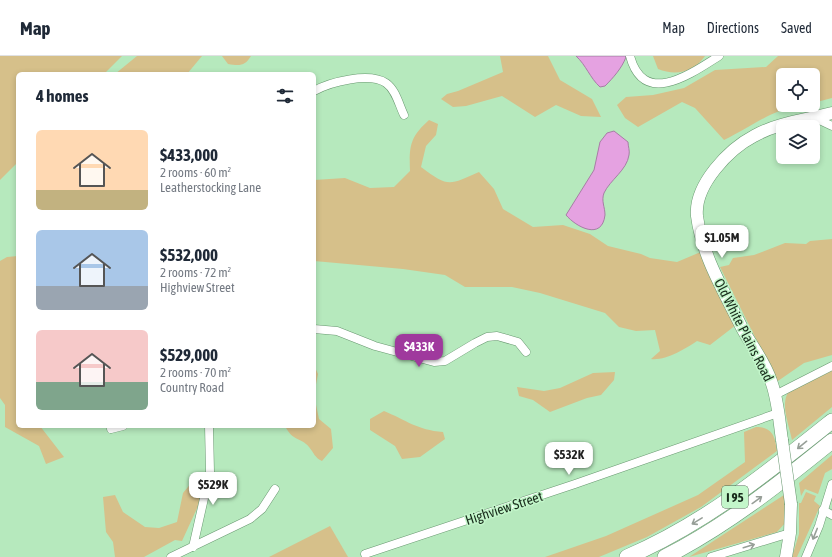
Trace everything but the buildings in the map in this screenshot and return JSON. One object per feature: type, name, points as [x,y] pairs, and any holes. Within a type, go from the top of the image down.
[{"type":"highway","name":"I 95","points":[[627,557],[681,530],[717,509],[762,477],[832,421]]},
{"type":"highway","name":"I 95","points":[[665,557],[702,537],[737,515],[832,441]]},
{"type":"street","points":[[630,56],[639,75],[651,83],[660,84],[683,78],[719,56]]},
{"type":"street","points":[[316,90],[344,80],[362,79],[385,83],[394,92],[404,116]]},
{"type":"street","name":"Old White Plains Road","points":[[786,557],[790,533],[791,504],[775,395],[771,380],[713,270],[702,237],[697,215],[700,197],[707,180],[732,151],[753,136],[767,130],[832,113]]},
{"type":"street","points":[[815,118],[832,126]]},
{"type":"street","points":[[316,329],[337,331],[375,346],[434,362],[445,361],[475,342],[486,337],[497,336],[518,342],[526,352]]},
{"type":"street","points":[[775,395],[832,366]]},
{"type":"street","name":"Highview Street","points":[[365,554],[575,484],[778,413]]},
{"type":"street","points":[[111,429],[115,428]]},
{"type":"street","points":[[193,547],[210,472],[209,428]]},
{"type":"street","points":[[806,557],[832,484]]},
{"type":"street","points":[[171,557],[250,519],[262,509],[275,489]]},
{"type":"street","points":[[824,510],[832,515]]},
{"type":"street","points":[[711,557],[790,533]]},
{"type":"shaded area","points":[[0,56],[122,56],[106,72],[16,72],[16,164],[0,180]]},
{"type":"shaded area","points":[[137,56],[202,56],[189,72],[117,72]]},
{"type":"shaded area","points":[[222,56],[251,56],[247,62],[236,65],[228,64]]},
{"type":"shaded area","points":[[500,56],[548,56],[560,80],[592,99],[601,117],[581,116],[556,105],[535,117],[502,96],[466,106],[453,107],[441,99],[447,94],[458,91],[503,72]]},
{"type":"shaded area","points":[[576,56],[626,57],[614,76],[605,86],[600,87],[593,80],[583,63]]},
{"type":"shaded area","points":[[653,56],[705,56],[695,66],[683,72],[671,72],[658,69]]},
{"type":"shaded area","points":[[778,56],[832,56],[832,98],[820,101],[820,68],[776,68],[776,112],[778,112],[762,119],[724,140],[695,108],[682,102],[638,127],[625,118],[617,105],[626,97],[653,95],[684,88],[715,70],[766,67]]},
{"type":"shaded area","points":[[429,120],[438,124],[436,135],[426,146],[421,167],[430,174],[449,182],[461,180],[479,172],[494,189],[503,209],[533,227],[563,225],[590,234],[608,246],[641,254],[650,258],[677,262],[703,251],[736,325],[710,345],[697,341],[681,351],[669,356],[651,359],[660,351],[655,330],[636,331],[619,327],[605,313],[540,293],[512,287],[465,287],[445,275],[403,269],[316,261],[316,180],[345,178],[370,188],[394,187],[410,171],[412,142]]},
{"type":"shaded area","points":[[614,131],[628,142],[628,160],[604,193],[603,201],[605,215],[603,223],[599,228],[594,230],[588,229],[576,224],[566,215],[594,170],[600,142],[607,133]]},
{"type":"shaded area","points":[[832,239],[832,355],[804,363],[775,383],[769,365],[720,267],[729,265],[733,258],[754,255],[785,243],[806,244],[810,241]]},
{"type":"shaded area","points":[[16,256],[16,428],[42,428],[64,457],[46,464],[39,446],[5,427],[5,405],[0,398],[0,261],[7,257]]},
{"type":"shaded area","points":[[832,368],[832,407],[792,440],[785,407],[787,395],[790,390]]},
{"type":"shaded area","points":[[316,370],[318,374],[316,384]]},
{"type":"shaded area","points":[[615,372],[614,380],[601,395],[587,398],[550,412],[533,400],[519,396],[517,387],[544,391],[560,388],[593,373]]},
{"type":"shaded area","points":[[316,405],[319,419],[331,429],[333,448],[322,461],[316,457],[306,444],[291,435],[286,428],[316,428]]},
{"type":"shaded area","points":[[384,411],[419,427],[443,432],[445,439],[420,457],[402,459],[395,446],[370,430],[370,419]]},
{"type":"shaded area","points":[[756,427],[762,427],[770,431],[774,437],[777,451],[701,507],[647,537],[599,557],[545,557],[606,536],[698,495],[745,462],[744,432]]},
{"type":"shaded area","points":[[832,455],[832,469],[825,473],[818,494],[805,489],[801,496],[799,483]]},
{"type":"shaded area","points":[[192,482],[202,488],[199,504],[182,541],[175,540],[144,557],[115,557],[113,542],[106,532],[103,497],[115,495],[123,512],[145,527],[159,528],[177,522],[183,493]]},
{"type":"shaded area","points":[[806,492],[816,496],[814,501],[820,506],[797,557],[792,557],[799,534],[799,503],[801,503]]},
{"type":"shaded area","points":[[784,495],[786,522],[777,532],[689,557]]},
{"type":"shaded area","points":[[330,526],[348,557],[269,557]]}]
